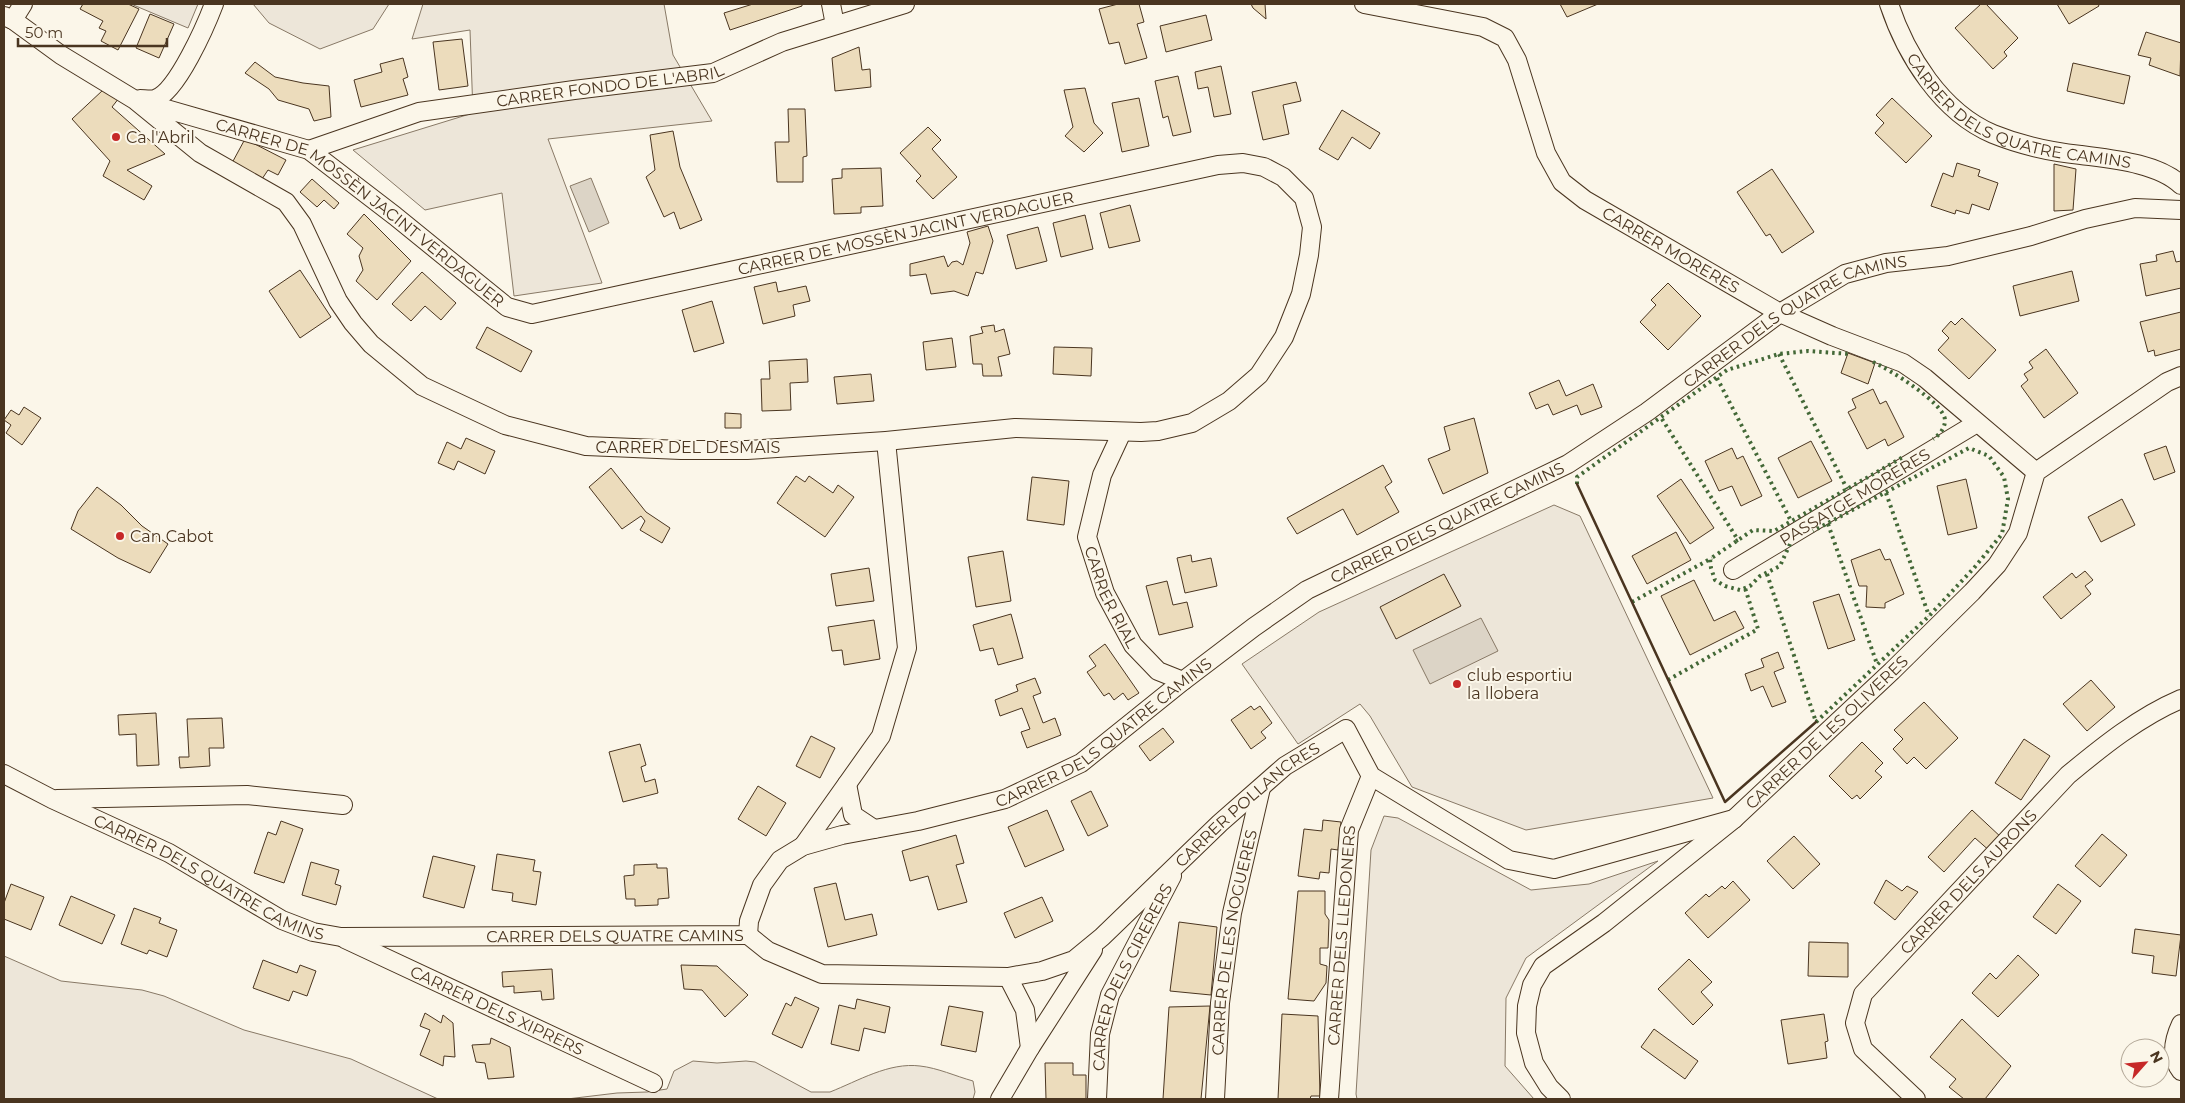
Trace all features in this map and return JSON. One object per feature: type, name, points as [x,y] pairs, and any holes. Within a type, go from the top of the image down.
[{"type":"street","points":[[9,18],[24,4]]},
{"type":"street","points":[[135,100],[155,99],[169,90],[207,24],[214,4]]},
{"type":"street","points":[[831,4],[835,25]]},
{"type":"street","name":"CARRER FONDO DE L'ABRIL","points":[[309,150],[418,112],[713,73],[782,42],[905,4]]},
{"type":"street","name":"CARRER MORERES","points":[[1364,4],[1483,27],[1506,38],[1517,60],[1546,152],[1562,182],[1585,200],[1780,313],[1903,364],[1925,378],[2036,472]]},
{"type":"street","name":"CARRER DELS QUATRE CAMINS","points":[[1889,4],[1896,25],[1912,57],[1927,78],[1961,114],[1991,134],[2031,147],[2078,155],[2112,158],[2148,168],[2175,179],[2181,185]]},
{"type":"street","name":"CARRER DE MOSSÈN JACINT VERDAGUER","points":[[9,18],[61,55],[135,100],[309,150],[395,216],[507,307],[532,314],[1218,165],[1243,163],[1264,167],[1283,177],[1304,198],[1312,227],[1310,255],[1301,294],[1284,338],[1259,375],[1230,401],[1192,423],[1158,431],[1122,432],[1015,428],[886,441]]},
{"type":"street","name":"CARRER DEL DESMAIS","points":[[135,100],[200,153],[286,202],[302,224],[338,301],[371,344],[422,386],[505,425],[586,446],[681,450],[747,450],[886,441]]},
{"type":"street","name":"CARRER DELS QUATRE CAMINS","points":[[4,774],[52,800],[169,853],[282,920],[313,932],[341,937],[748,935],[749,921],[762,885],[780,860],[803,846],[842,835],[918,821],[1005,799],[1081,763],[1183,681],[1254,627],[1307,590],[1568,464],[1647,412],[1780,313],[1845,274],[1886,263],[1948,256],[2031,236],[2085,219],[2135,208],[2181,210]]},
{"type":"street","points":[[2036,472],[2167,382],[2181,376]]},
{"type":"street","name":"PASSATGE MORERES","points":[[1733,570],[1977,423]]},
{"type":"street","name":"CARRER RIAL","points":[[1122,432],[1102,475],[1087,537],[1105,593],[1134,645],[1158,671],[1183,681]]},
{"type":"street","points":[[803,846],[881,736],[907,648],[886,441]]},
{"type":"street","name":"CARRER DE LES OLIVERES","points":[[1560,1099],[1549,1087],[1534,1063],[1526,1033],[1528,999],[1532,985],[1543,966],[1604,923],[1734,818],[1892,671],[1997,565],[2018,533],[2036,472]]},
{"type":"street","name":"CARRER DELS AURONS","points":[[1916,1099],[1863,1049],[1855,1023],[1863,994],[2068,775],[2141,720],[2181,699]]},
{"type":"street","name":"CARRER POLLANCRES","points":[[748,935],[768,951],[822,974],[1008,976],[1042,971],[1074,960],[1102,937],[1180,861],[1285,766],[1346,729],[1371,776]]},
{"type":"street","points":[[1371,776],[1509,860],[1554,869],[1734,818]]},
{"type":"street","name":"CARRER DELS LLEDONERS","points":[[1329,1099],[1349,830],[1371,776]]},
{"type":"street","points":[[847,784],[853,815],[874,829]]},
{"type":"street","name":"CARRER DE LES NOGUERES","points":[[1215,1099],[1220,1003],[1232,913],[1261,788]]},
{"type":"street","points":[[52,800],[247,795],[343,805]]},
{"type":"street","name":"CARRER DELS CIRERERS","points":[[1097,1099],[1100,1034],[1110,995],[1180,861]]},
{"type":"street","name":"CARRER DELS XIPRERS","points":[[341,937],[653,1083]]},
{"type":"street","points":[[1000,1099],[1030,1048],[1102,937]]},
{"type":"street","points":[[1008,976],[1025,1010],[1030,1048]]},
{"type":"street","points":[[2181,1024],[2176,1035],[2173,1051],[2177,1066],[2181,1071]]},
{"type":"shaded area","points":[[131,4],[198,4],[188,28]]},
{"type":"shaded area","points":[[253,4],[389,4],[373,29],[320,49],[269,23]]},
{"type":"shaded area","points":[[423,4],[664,4],[673,55],[712,121],[548,139],[602,283],[514,296],[502,193],[425,210],[353,150],[473,113],[470,30],[412,39]]},
{"type":"shaded area","points":[[591,178],[609,223],[589,232],[570,186]]},
{"type":"shaded area","name":"club esportiu la llobera","points":[[1554,505],[1580,516],[1713,798],[1526,830],[1412,787],[1370,716],[1360,704],[1298,744],[1242,664],[1319,612]]},
{"type":"shaded area","points":[[1481,618],[1498,651],[1430,684],[1413,650]]},
{"type":"shaded area","points":[[1384,816],[1398,818],[1531,890],[1589,884],[1658,861],[1526,958],[1506,998],[1505,1066],[1534,1099],[1357,1099],[1371,850]]},
{"type":"shaded area","points":[[4,956],[61,981],[142,990],[164,996],[244,1030],[351,1059],[438,1099],[4,1099]]},
{"type":"shaded area","points":[[693,1061],[717,1063],[755,1062],[811,1092],[830,1092],[885,1070],[897,1067],[920,1066],[940,1070],[973,1081],[975,1092],[973,1099],[567,1099],[667,1089],[674,1071]]},
{"type":"building","points":[[83,4],[128,4],[139,9],[118,50],[101,41],[106,31],[99,28],[103,21],[80,9]]},
{"type":"building","points":[[753,4],[802,4],[802,6],[730,30],[724,13]]},
{"type":"building","points":[[1118,4],[1139,4],[1144,22],[1137,24],[1147,58],[1125,64],[1119,42],[1109,44],[1099,9]]},
{"type":"building","points":[[1251,4],[1265,4],[1266,19],[1253,8]]},
{"type":"building","points":[[1560,4],[1598,4],[1567,17]]},
{"type":"building","points":[[1981,4],[1986,4],[2018,38],[2004,52],[2007,56],[1993,69],[1955,28]]},
{"type":"building","points":[[2057,4],[2098,4],[2099,6],[2069,24]]},
{"type":"building","points":[[150,14],[174,24],[159,58],[136,48]]},
{"type":"building","points":[[1206,15],[1212,40],[1166,52],[1160,26]]},
{"type":"building","points":[[2146,32],[2181,43],[2180,76],[2149,65],[2151,58],[2138,55]]},
{"type":"building","points":[[462,39],[468,86],[439,90],[433,42]]},
{"type":"building","points":[[859,47],[862,70],[870,69],[871,87],[835,91],[832,58]]},
{"type":"building","points":[[403,58],[408,77],[403,79],[408,95],[361,107],[354,80],[382,72],[380,64]]},
{"type":"building","points":[[255,62],[275,77],[329,86],[331,117],[314,121],[309,109],[278,100],[269,89],[245,73]]},
{"type":"building","points":[[2073,63],[2130,76],[2124,104],[2067,91]]},
{"type":"building","points":[[1221,66],[1231,114],[1214,117],[1208,87],[1198,89],[1195,72]]},
{"type":"building","points":[[1178,76],[1191,132],[1173,136],[1168,116],[1163,118],[1155,81]]},
{"type":"building","points":[[1296,82],[1301,101],[1283,105],[1289,134],[1263,140],[1252,92]]},
{"type":"building","points":[[1085,88],[1094,123],[1103,133],[1084,152],[1065,136],[1073,127],[1064,90]]},
{"type":"building","name":"Ca l'Abril","points":[[103,90],[119,98],[112,107],[165,154],[127,170],[152,186],[144,200],[103,176],[110,161],[72,119]]},
{"type":"building","points":[[1139,98],[1149,146],[1122,152],[1112,103]]},
{"type":"building","points":[[1892,98],[1932,136],[1906,163],[1875,133],[1884,123],[1876,115]]},
{"type":"building","points":[[788,109],[805,109],[807,156],[803,157],[803,182],[777,182],[775,142],[789,142]]},
{"type":"building","points":[[1342,110],[1380,133],[1370,149],[1352,137],[1338,160],[1319,149]]},
{"type":"building","points":[[928,127],[941,140],[932,149],[957,177],[933,199],[916,181],[921,176],[900,153]]},
{"type":"building","points":[[673,131],[680,167],[702,220],[680,229],[674,212],[664,217],[646,177],[655,170],[650,135]]},
{"type":"building","points":[[245,139],[286,160],[278,175],[268,170],[262,179],[232,163]]},
{"type":"building","points":[[1957,163],[1980,170],[1978,176],[1998,183],[1989,210],[1972,204],[1969,214],[1956,210],[1955,214],[1931,206],[1943,173],[1953,177]]},
{"type":"building","points":[[2054,164],[2076,169],[2073,210],[2054,211]]},
{"type":"building","points":[[881,168],[883,206],[861,207],[861,213],[834,214],[832,179],[842,178],[842,169]]},
{"type":"building","points":[[1772,169],[1814,232],[1782,253],[1770,234],[1766,236],[1737,192]]},
{"type":"building","points":[[312,179],[339,203],[334,209],[324,200],[317,207],[300,192]]},
{"type":"building","points":[[1130,205],[1140,241],[1109,248],[1100,213]]},
{"type":"building","points":[[364,214],[411,261],[377,300],[356,281],[363,270],[359,256],[363,248],[347,234]]},
{"type":"building","points":[[1085,215],[1093,249],[1061,257],[1053,223]]},
{"type":"building","points":[[988,226],[993,241],[983,274],[976,272],[968,296],[954,291],[931,294],[926,274],[910,276],[910,264],[944,256],[948,267],[952,262],[957,261],[963,265],[970,243],[967,232]]},
{"type":"building","points":[[1038,227],[1047,261],[1016,269],[1007,235]]},
{"type":"building","points":[[2173,251],[2176,262],[2181,261],[2181,288],[2146,296],[2140,264],[2157,261],[2156,255]]},
{"type":"building","points":[[300,270],[331,317],[300,338],[269,291]]},
{"type":"building","points":[[2072,271],[2079,301],[2020,316],[2013,286]]},
{"type":"building","points":[[422,272],[456,303],[441,320],[425,306],[411,321],[392,304]]},
{"type":"building","points":[[776,282],[778,292],[806,286],[810,301],[793,305],[795,316],[763,324],[754,287]]},
{"type":"building","points":[[1668,283],[1701,316],[1668,350],[1640,322],[1656,305],[1651,300]]},
{"type":"building","points":[[712,301],[724,343],[694,352],[682,310]]},
{"type":"building","points":[[2181,312],[2181,349],[2155,356],[2154,350],[2148,352],[2140,322]]},
{"type":"building","points":[[1962,318],[1996,350],[1969,379],[1938,350],[1949,338],[1942,331],[1951,321],[1955,325]]},
{"type":"building","points":[[994,325],[995,332],[1004,329],[1010,354],[998,357],[1002,376],[983,376],[982,364],[973,364],[970,336],[983,333],[981,327]]},
{"type":"building","points":[[487,327],[532,351],[521,372],[476,348]]},
{"type":"building","points":[[952,338],[956,367],[926,370],[923,342]]},
{"type":"building","points":[[1054,347],[1092,348],[1091,376],[1053,374]]},
{"type":"building","points":[[2046,349],[2078,393],[2044,418],[2021,386],[2028,380],[2024,374],[2033,368],[2029,362]]},
{"type":"building","points":[[1848,353],[1875,363],[1868,384],[1841,373]]},
{"type":"building","points":[[807,359],[808,382],[790,383],[791,410],[762,411],[761,379],[770,379],[769,361]]},
{"type":"building","points":[[871,374],[874,401],[837,404],[834,377]]},
{"type":"building","points":[[1559,380],[1566,396],[1593,384],[1602,407],[1581,415],[1577,405],[1553,415],[1548,404],[1536,409],[1529,393]]},
{"type":"building","points":[[1873,389],[1880,404],[1886,401],[1904,437],[1888,446],[1885,439],[1867,449],[1848,412],[1856,408],[1852,399]]},
{"type":"building","points":[[24,407],[41,418],[22,445],[6,433],[11,425],[4,420],[11,410],[19,415]]},
{"type":"building","points":[[725,413],[741,414],[741,428],[725,428]]},
{"type":"building","points":[[1474,418],[1488,473],[1443,494],[1428,459],[1450,450],[1444,427]]},
{"type":"building","points":[[466,438],[495,451],[485,474],[458,461],[454,470],[438,463],[447,442],[461,449]]},
{"type":"building","points":[[1811,441],[1832,481],[1798,498],[1778,458]]},
{"type":"building","points":[[2166,446],[2175,472],[2154,480],[2144,454]]},
{"type":"building","points":[[1732,448],[1737,459],[1743,456],[1762,496],[1741,506],[1732,486],[1719,491],[1705,461]]},
{"type":"building","points":[[1383,465],[1392,482],[1385,487],[1399,512],[1357,535],[1343,509],[1297,534],[1287,518]]},
{"type":"building","points":[[611,468],[646,512],[670,528],[662,543],[640,530],[645,521],[641,516],[622,529],[589,487]]},
{"type":"building","points":[[796,476],[805,482],[809,476],[833,493],[838,485],[854,497],[825,537],[777,503]]},
{"type":"building","points":[[1032,477],[1069,481],[1064,525],[1027,520]]},
{"type":"building","points":[[1681,479],[1714,528],[1690,544],[1657,496]]},
{"type":"building","points":[[1966,479],[1977,528],[1948,535],[1937,486]]},
{"type":"building","name":"Can Cabot","points":[[97,487],[121,505],[142,526],[168,544],[150,573],[118,558],[71,529],[78,511]]},
{"type":"building","points":[[2122,499],[2135,525],[2101,542],[2088,517]]},
{"type":"building","points":[[1676,532],[1691,560],[1647,584],[1632,556]]},
{"type":"building","points":[[1880,549],[1885,560],[1890,559],[1904,594],[1885,603],[1885,608],[1866,607],[1867,586],[1859,586],[1851,560]]},
{"type":"building","points":[[1003,551],[1011,601],[976,607],[968,557]]},
{"type":"building","points":[[1191,555],[1192,562],[1211,558],[1217,586],[1185,593],[1177,558]]},
{"type":"building","points":[[869,568],[874,601],[836,606],[831,574]]},
{"type":"building","points":[[2085,571],[2093,580],[2085,586],[2091,594],[2061,619],[2043,597],[2072,573],[2076,578]]},
{"type":"building","points":[[1444,574],[1461,606],[1396,639],[1380,607]]},
{"type":"building","points":[[1694,580],[1714,621],[1735,611],[1744,628],[1690,655],[1661,596]]},
{"type":"building","points":[[1167,581],[1173,605],[1187,602],[1193,627],[1159,635],[1146,586]]},
{"type":"building","points":[[1839,594],[1855,640],[1828,649],[1813,602]]},
{"type":"building","points":[[1011,614],[1023,658],[998,665],[993,648],[980,651],[973,625]]},
{"type":"building","points":[[874,620],[880,659],[844,665],[842,650],[832,651],[828,627]]},
{"type":"building","points":[[1105,644],[1139,693],[1128,700],[1123,693],[1114,700],[1109,693],[1104,696],[1087,672],[1096,666],[1089,656]]},
{"type":"building","points":[[1778,652],[1784,668],[1774,672],[1786,702],[1772,707],[1763,686],[1751,691],[1745,674],[1764,667],[1761,659]]},
{"type":"building","points":[[1035,678],[1041,693],[1033,696],[1043,723],[1055,718],[1061,735],[1027,748],[1021,732],[1030,729],[1022,708],[1000,716],[995,700],[1018,691],[1016,685]]},
{"type":"building","points":[[2091,680],[2115,707],[2087,731],[2063,704]]},
{"type":"building","points":[[1924,702],[1958,738],[1926,769],[1914,757],[1907,764],[1893,749],[1903,739],[1894,730]]},
{"type":"building","points":[[1251,706],[1254,710],[1260,706],[1272,723],[1261,732],[1266,738],[1251,749],[1231,720]]},
{"type":"building","points":[[156,713],[159,765],[137,766],[136,734],[119,735],[118,715]]},
{"type":"building","points":[[222,718],[224,748],[209,748],[210,766],[180,768],[179,757],[189,757],[187,719]]},
{"type":"building","points":[[1163,728],[1174,742],[1150,761],[1139,746]]},
{"type":"building","points":[[811,736],[835,748],[820,778],[796,766]]},
{"type":"building","points":[[2024,739],[2050,756],[2021,800],[1995,783]]},
{"type":"building","points":[[1862,742],[1883,763],[1875,771],[1882,777],[1860,799],[1857,795],[1852,799],[1829,776]]},
{"type":"building","points":[[640,744],[646,765],[641,767],[645,782],[655,779],[658,793],[623,802],[609,752]]},
{"type":"building","points":[[758,786],[786,803],[766,836],[738,819]]},
{"type":"building","points":[[1091,791],[1108,826],[1088,836],[1071,801]]},
{"type":"building","points":[[1047,810],[1064,850],[1025,867],[1008,827]]},
{"type":"building","points":[[1972,810],[2003,839],[1991,852],[1975,838],[1944,872],[1928,857]]},
{"type":"building","points":[[1323,820],[1341,822],[1338,850],[1331,849],[1329,873],[1320,872],[1319,879],[1298,876],[1304,829],[1322,831]]},
{"type":"building","points":[[281,821],[303,829],[284,883],[254,873],[268,832],[276,835]]},
{"type":"building","points":[[2102,834],[2127,855],[2100,887],[2075,866]]},
{"type":"building","points":[[956,835],[964,863],[956,865],[967,902],[938,910],[928,876],[910,881],[902,851]]},
{"type":"building","points":[[1794,836],[1820,864],[1793,889],[1767,861]]},
{"type":"building","points":[[497,854],[535,860],[533,871],[541,872],[536,905],[512,901],[513,893],[492,890]]},
{"type":"building","points":[[433,856],[475,866],[464,908],[423,897]]},
{"type":"building","points":[[311,862],[339,870],[335,884],[341,886],[336,905],[302,895]]},
{"type":"building","points":[[657,864],[657,868],[667,868],[669,898],[658,899],[658,905],[635,906],[635,899],[626,899],[624,876],[634,875],[634,865]]},
{"type":"building","points":[[1886,880],[1902,891],[1907,886],[1918,892],[1895,920],[1874,903]]},
{"type":"building","points":[[1733,881],[1750,900],[1708,938],[1685,913],[1706,894],[1709,897],[1722,886],[1725,889]]},
{"type":"building","points":[[836,883],[845,920],[872,914],[877,935],[828,947],[814,888]]},
{"type":"building","points":[[11,884],[44,897],[31,930],[4,919],[4,903]]},
{"type":"building","points":[[2058,884],[2081,901],[2056,934],[2033,917]]},
{"type":"building","points":[[1298,891],[1325,891],[1325,914],[1329,920],[1328,948],[1320,948],[1320,964],[1327,966],[1326,983],[1314,1001],[1288,999]]},
{"type":"building","points":[[71,896],[115,915],[102,944],[59,925]]},
{"type":"building","points":[[1042,897],[1053,921],[1015,938],[1004,913]]},
{"type":"building","points":[[134,908],[161,918],[159,923],[177,930],[167,957],[149,950],[147,954],[121,944]]},
{"type":"building","points":[[1179,922],[1217,927],[1211,995],[1170,991]]},
{"type":"building","points":[[2135,929],[2181,935],[2176,976],[2152,973],[2154,956],[2132,953]]},
{"type":"building","points":[[1809,942],[1848,943],[1848,977],[1808,976]]},
{"type":"building","points":[[2018,955],[2039,975],[1998,1017],[1972,993],[1990,973],[1996,979]]},
{"type":"building","points":[[1689,959],[1712,982],[1701,992],[1713,1005],[1693,1025],[1658,989]]},
{"type":"building","points":[[263,960],[297,973],[300,965],[316,971],[307,996],[293,991],[289,1001],[253,988]]},
{"type":"building","points":[[681,965],[717,966],[748,995],[725,1017],[702,990],[684,989]]},
{"type":"building","points":[[552,969],[554,999],[542,1000],[541,991],[514,993],[514,986],[503,987],[502,972]]},
{"type":"building","points":[[795,997],[819,1008],[802,1048],[772,1034],[786,1003],[791,1006]]},
{"type":"building","points":[[857,999],[890,1007],[885,1033],[864,1028],[859,1051],[831,1044],[839,1005],[855,1009]]},
{"type":"building","points":[[949,1006],[983,1012],[976,1052],[941,1045]]},
{"type":"building","points":[[1210,1006],[1201,1099],[1163,1099],[1169,1007]]},
{"type":"building","points":[[425,1013],[441,1023],[443,1015],[453,1023],[455,1057],[444,1056],[443,1066],[420,1055],[430,1030],[420,1026]]},
{"type":"building","points":[[1282,1014],[1318,1016],[1320,1096],[1311,1096],[1310,1099],[1278,1099]]},
{"type":"building","points":[[1824,1014],[1828,1041],[1825,1042],[1827,1058],[1788,1064],[1781,1020]]},
{"type":"building","points":[[1962,1019],[2011,1066],[1985,1099],[1964,1099],[1949,1087],[1956,1079],[1930,1057]]},
{"type":"building","points":[[1654,1029],[1698,1061],[1685,1079],[1641,1047]]},
{"type":"building","points":[[491,1038],[510,1047],[514,1077],[488,1079],[485,1063],[476,1062],[472,1045],[490,1044]]},
{"type":"building","points":[[1045,1063],[1073,1063],[1073,1075],[1086,1075],[1086,1099],[1046,1099]]},
{"type":"hedge","points":[[1577,484],[1577,477],[1727,370],[1779,354],[1808,351],[1850,354]]},
{"type":"hedge","points":[[1779,354],[1847,489]]},
{"type":"hedge","points":[[1873,362],[1915,387],[1936,405],[1945,420],[1943,429],[1933,439]]},
{"type":"hedge","points":[[1717,378],[1791,521]]},
{"type":"hedge","points":[[1662,419],[1738,540],[1736,541]]},
{"type":"hedge","points":[[1767,574],[1816,722],[1929,616],[1974,568],[2002,534],[2008,499],[2004,477],[1989,456],[1969,448],[1813,531]]},
{"type":"hedge","points":[[1790,544],[1780,566],[1760,576],[1750,586],[1740,590],[1725,586],[1715,580],[1710,559],[1753,530],[1774,531],[1903,457]]},
{"type":"hedge","points":[[1886,493],[1929,616]]},
{"type":"hedge","points":[[1828,524],[1877,664]]},
{"type":"hedge","points":[[1632,602],[1712,558]]},
{"type":"hedge","points":[[1668,680],[1758,629],[1745,588]]},
{"type":"wall","points":[[1577,484],[1725,802],[1816,722]]},
{"type":"place","name":"Ca l'Abril","points":[[116,137]]},
{"type":"place","name":"Can Cabot","points":[[120,536]]},
{"type":"place","name":"club esportiu la llobera","points":[[1457,684]]}]
